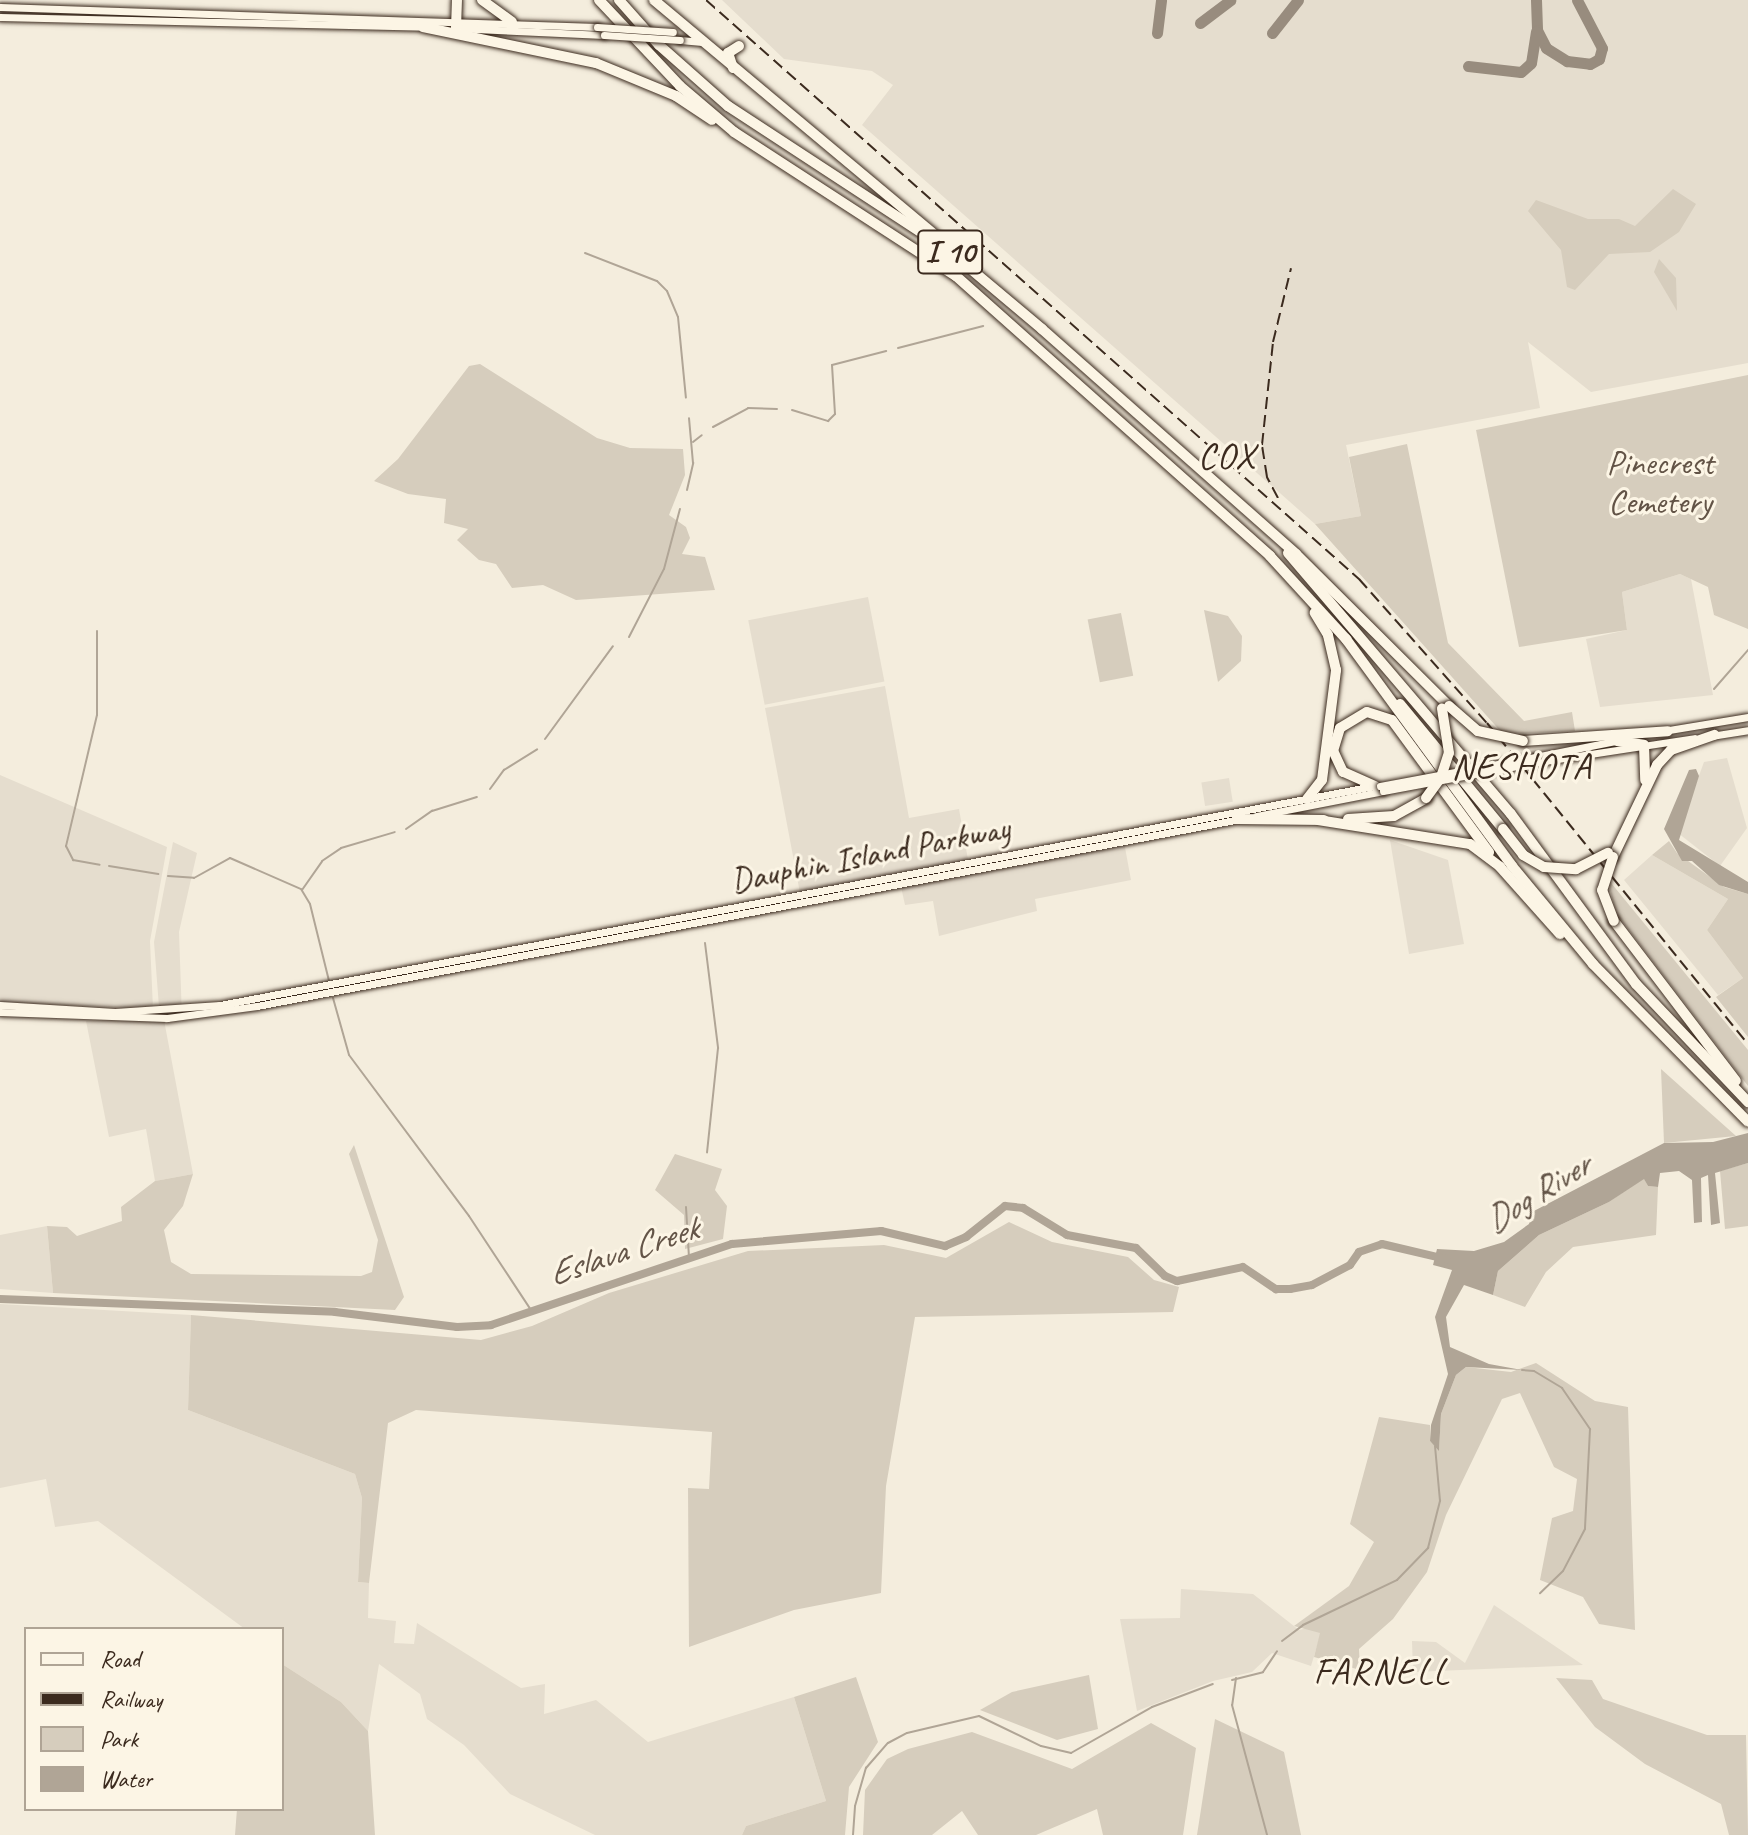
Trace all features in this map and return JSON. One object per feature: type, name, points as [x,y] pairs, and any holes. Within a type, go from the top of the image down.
[{"type":"highway","points":[[456,24],[457,0]]},
{"type":"highway","points":[[482,0],[512,22]]},
{"type":"highway","name":"I 10","points":[[599,0],[680,86],[734,132],[956,276],[1215,503],[1300,588],[1371,674],[1512,866],[1593,964],[1747,1121]]},
{"type":"highway","name":"I 10","points":[[619,0],[659,45],[728,106],[948,250],[1265,528],[1511,814],[1636,984],[1748,1101]]},
{"type":"highway","points":[[654,0],[777,106],[928,228],[948,250]]},
{"type":"highway","points":[[423,27],[596,63],[676,96],[734,132]]},
{"type":"highway","points":[[739,46],[728,53],[729,64],[777,106]]},
{"type":"highway","points":[[1265,528],[1414,669],[1445,708],[1478,731],[1523,741],[1668,731]]},
{"type":"highway","points":[[1300,588],[1328,635],[1335,659],[1320,787],[1307,799]]},
{"type":"highway","points":[[1371,674],[1523,855],[1544,867],[1576,869],[1610,855]]},
{"type":"highway","points":[[1238,819],[1318,820],[1394,816],[1426,798],[1449,753],[1445,708]]},
{"type":"highway","points":[[1379,788],[1343,772],[1333,751],[1340,728],[1367,712],[1392,720],[1500,867],[1546,920],[1593,964]]},
{"type":"highway","points":[[1714,735],[1671,750],[1644,790],[1610,855],[1602,890],[1614,921],[1748,1101]]},
{"type":"highway","points":[[1613,741],[1644,745],[1644,790]]},
{"type":"highway","points":[[1323,746],[1324,796]]},
{"type":"highway","points":[[1318,820],[1456,840],[1500,867]]},
{"type":"main road","points":[[0,7],[456,24],[680,40],[699,38]]},
{"type":"main road","points":[[0,17],[423,27],[512,22],[673,32],[699,38]]},
{"type":"main road","name":"Dauphin Island Parkway","points":[[0,1012],[160,1018],[249,1007],[1238,819],[1613,741],[1748,717]]},
{"type":"main road","name":"Dauphin Island Parkway","points":[[1536,759],[1748,730]]},
{"type":"main road","name":"Dauphin Island Parkway","points":[[0,1005],[115,1012],[220,1005],[1307,799],[1379,788]]},
{"type":"shaded area","points":[[722,0],[1748,0],[1748,363],[1591,392],[1528,342],[1540,408],[1346,445],[1361,516],[1315,524],[862,125],[893,85],[872,71],[784,59]]},
{"type":"shaded area","points":[[1680,574],[1691,579],[1713,695],[1600,707],[1586,639],[1627,630],[1622,592]]},
{"type":"shaded area","points":[[868,597],[884,681],[765,705],[748,620]]},
{"type":"shaded area","points":[[885,686],[909,818],[959,809],[970,871],[1124,842],[1131,880],[1035,899],[1037,911],[939,936],[933,901],[905,905],[898,873],[800,893],[765,708]]},
{"type":"shaded area","points":[[1727,758],[1747,828],[1720,866],[1678,833],[1704,762]]},
{"type":"shaded area","points":[[0,775],[167,847],[150,941],[153,1009],[0,1002]]},
{"type":"shaded area","points":[[1229,778],[1233,802],[1205,806],[1201,782]]},
{"type":"shaded area","points":[[1390,840],[1448,860],[1464,944],[1409,954]]},
{"type":"shaded area","points":[[173,842],[197,853],[179,932],[182,1018],[164,1020],[193,1174],[155,1181],[146,1129],[109,1137],[86,1021],[160,1020],[154,942]]},
{"type":"shaded area","points":[[1652,855],[1728,899],[1707,930],[1743,978],[1718,995],[1624,880]]},
{"type":"shaded area","points":[[47,1226],[53,1293],[0,1289],[0,1235]]},
{"type":"shaded area","points":[[0,1304],[191,1315],[188,1410],[355,1474],[362,1498],[358,1582],[369,1583],[368,1618],[396,1621],[394,1643],[414,1644],[417,1623],[521,1688],[545,1684],[544,1714],[596,1700],[648,1742],[794,1697],[826,1801],[746,1826],[742,1835],[595,1835],[510,1794],[464,1745],[427,1719],[420,1694],[379,1664],[368,1731],[341,1702],[284,1665],[284,1627],[242,1627],[98,1521],[55,1527],[46,1479],[0,1488]]},
{"type":"shaded area","points":[[1181,1589],[1253,1594],[1299,1630],[1311,1627],[1321,1633],[1311,1666],[1272,1653],[1252,1672],[1213,1681],[1137,1711],[1120,1619],[1180,1618]]},
{"type":"shaded area","points":[[1494,1605],[1583,1665],[1413,1672],[1412,1641],[1436,1642],[1465,1663]]},
{"type":"green space","points":[[1673,189],[1696,204],[1679,232],[1650,252],[1609,254],[1575,290],[1567,287],[1561,250],[1528,211],[1536,200],[1588,219],[1619,219],[1635,226]]},
{"type":"green space","points":[[1659,259],[1676,278],[1677,311],[1654,272]]},
{"type":"green space","points":[[480,364],[597,438],[630,448],[683,449],[685,475],[669,515],[686,527],[690,538],[682,554],[705,557],[715,590],[576,600],[543,585],[512,588],[496,564],[479,560],[457,540],[468,529],[444,523],[446,499],[408,494],[374,481],[398,459],[469,366]]},
{"type":"green space","name":"Pinecrest Cemetery","points":[[1748,375],[1748,629],[1714,615],[1708,587],[1680,574],[1622,592],[1627,630],[1519,647],[1476,430]]},
{"type":"green space","points":[[1407,444],[1448,643],[1524,721],[1572,712],[1575,731],[1503,734],[1315,524],[1361,516],[1349,457]]},
{"type":"green space","points":[[1204,610],[1228,616],[1242,636],[1241,661],[1218,682]]},
{"type":"green space","points":[[1121,613],[1133,676],[1100,682],[1088,619]]},
{"type":"green space","points":[[1669,841],[1677,853],[1724,887],[1748,894],[1748,1037],[1716,997],[1743,978],[1707,930],[1728,899],[1652,855]]},
{"type":"green space","points":[[1607,878],[1748,1050],[1748,1086],[1616,913]]},
{"type":"green space","points":[[1661,1069],[1736,1136],[1664,1143]]},
{"type":"green space","points":[[354,1145],[404,1297],[395,1310],[53,1293],[47,1226],[67,1227],[77,1236],[122,1221],[121,1207],[155,1181],[193,1174],[183,1206],[164,1230],[171,1262],[191,1274],[361,1276],[372,1272],[378,1240],[349,1154]]},
{"type":"green space","points":[[675,1154],[722,1169],[715,1190],[727,1206],[723,1239],[685,1249],[684,1215],[655,1190]]},
{"type":"green space","points":[[1748,1163],[1748,1226],[1725,1229],[1720,1171]]},
{"type":"green space","points":[[1644,1178],[1648,1186],[1658,1187],[1656,1235],[1573,1247],[1546,1272],[1525,1307],[1493,1295],[1498,1271],[1539,1235],[1609,1202]]},
{"type":"green space","points":[[1009,1222],[1052,1242],[1128,1257],[1154,1280],[1179,1287],[1173,1312],[915,1317],[886,1486],[881,1593],[794,1610],[689,1647],[688,1488],[709,1489],[712,1432],[416,1410],[388,1423],[369,1583],[358,1582],[362,1498],[355,1474],[188,1410],[191,1315],[481,1340],[532,1326],[609,1293],[748,1251],[884,1245],[946,1258]]},
{"type":"green space","points":[[1536,1363],[1595,1401],[1628,1407],[1635,1630],[1599,1624],[1583,1597],[1540,1580],[1552,1518],[1573,1511],[1577,1479],[1554,1467],[1520,1393],[1502,1399],[1446,1515],[1427,1572],[1393,1619],[1359,1649],[1360,1670],[1314,1657],[1320,1633],[1294,1626],[1349,1586],[1374,1542],[1350,1524],[1379,1417],[1430,1425],[1430,1441],[1439,1450],[1441,1414],[1456,1375],[1466,1367],[1511,1372]]},
{"type":"green space","points":[[284,1665],[341,1702],[368,1731],[375,1835],[235,1835],[237,1811],[284,1811]]},
{"type":"green space","points":[[1089,1675],[1098,1729],[1057,1740],[980,1710],[1012,1692]]},
{"type":"green space","points":[[856,1677],[878,1742],[849,1787],[845,1835],[742,1835],[746,1826],[826,1801],[794,1697]]},
{"type":"green space","points":[[1556,1678],[1592,1680],[1603,1699],[1707,1735],[1746,1735],[1748,1835],[1729,1835],[1721,1804],[1645,1764],[1595,1727]]},
{"type":"green space","points":[[1215,1719],[1284,1752],[1301,1835],[1197,1835]]},
{"type":"green space","points":[[1151,1723],[1196,1748],[1183,1835],[1103,1835],[1097,1809],[1036,1835],[978,1835],[962,1811],[932,1835],[863,1835],[865,1790],[887,1759],[908,1749],[972,1732],[1072,1769]]},
{"type":"water","points":[[1696,769],[1699,776],[1679,840],[1748,882],[1748,894],[1719,885],[1692,861],[1682,861],[1664,829],[1689,770]]},
{"type":"water","points":[[1748,1133],[1748,1163],[1715,1173],[1720,1223],[1711,1225],[1708,1175],[1701,1178],[1702,1222],[1694,1223],[1692,1180],[1679,1171],[1660,1173],[1658,1187],[1648,1186],[1644,1179],[1609,1202],[1539,1235],[1498,1271],[1493,1295],[1464,1285],[1446,1317],[1450,1347],[1489,1364],[1522,1370],[1466,1367],[1456,1375],[1441,1414],[1439,1451],[1430,1441],[1431,1425],[1448,1374],[1435,1317],[1452,1270],[1433,1265],[1437,1249],[1474,1251],[1504,1242],[1529,1224],[1532,1212],[1664,1143],[1713,1142]]},
{"type":"waterway","points":[[585,253],[657,281],[667,291],[678,317],[686,398]]},
{"type":"waterway","points":[[898,348],[983,326]]},
{"type":"waterway","points":[[792,410],[828,421],[835,414],[832,365],[886,351]]},
{"type":"waterway","points":[[713,427],[748,408],[777,409]]},
{"type":"waterway","points":[[687,490],[693,463],[689,418]]},
{"type":"waterway","points":[[693,442],[702,435]]},
{"type":"waterway","points":[[629,637],[664,569],[680,509]]},
{"type":"waterway","points":[[97,631],[97,715],[66,846],[73,860],[100,865]]},
{"type":"waterway","points":[[545,739],[613,646]]},
{"type":"waterway","points":[[1714,689],[1748,650]]},
{"type":"waterway","points":[[490,789],[504,770],[537,749]]},
{"type":"waterway","points":[[406,829],[432,811],[477,797]]},
{"type":"waterway","points":[[302,890],[322,861],[341,848],[395,832]]},
{"type":"waterway","points":[[168,876],[194,878],[230,858],[301,889],[310,904],[329,981]]},
{"type":"waterway","points":[[109,866],[158,874]]},
{"type":"waterway","points":[[705,943],[718,1048],[707,1152]]},
{"type":"waterway","points":[[333,998],[349,1055],[469,1216],[531,1310]]},
{"type":"waterway","name":"Eslava Creek","points":[[0,1299],[335,1312],[457,1327],[491,1325],[732,1244],[881,1231],[945,1246],[966,1237],[1005,1206],[1023,1208],[1067,1235],[1136,1248],[1165,1276],[1177,1281],[1243,1267],[1276,1289],[1290,1289],[1312,1285],[1350,1265],[1359,1252],[1382,1244],[1446,1259]]},
{"type":"waterway","points":[[686,1207],[689,1258]]},
{"type":"waterway","points":[[1522,1370],[1534,1371],[1562,1388],[1590,1429],[1585,1529],[1563,1571],[1540,1593]]},
{"type":"waterway","points":[[1282,1641],[1303,1625],[1397,1580],[1428,1548],[1440,1501],[1435,1446]]},
{"type":"waterway","points":[[1232,1680],[1263,1672],[1277,1651]]},
{"type":"waterway","points":[[1236,1678],[1232,1705],[1267,1835]]},
{"type":"waterway","points":[[853,1835],[855,1806],[866,1768],[888,1743],[907,1733],[979,1716],[1041,1746],[1071,1753],[1152,1707],[1213,1684]]},
{"type":"taxiway","points":[[1157,33],[1161,0]]},
{"type":"taxiway","points":[[1200,23],[1230,0]]},
{"type":"taxiway","points":[[1272,33],[1298,0]]},
{"type":"taxiway","points":[[1536,0],[1537,30],[1546,48],[1567,61],[1590,64],[1599,59],[1602,48],[1577,0]]},
{"type":"taxiway","points":[[1468,66],[1521,72],[1531,63],[1536,31]]},
{"type":"railway","points":[[706,0],[1359,579],[1487,723],[1748,1044]]},
{"type":"railway","points":[[1278,498],[1267,477],[1262,445],[1273,342],[1291,268]]},
{"type":"district","name":"COX","points":[[1227,457]]},
{"type":"district","name":"NESHOTA","points":[[1522,767]]},
{"type":"district","name":"FARNELL","points":[[1382,1672]]},
{"type":"water label","name":"Dog River","points":[[1537,1193]]}]
